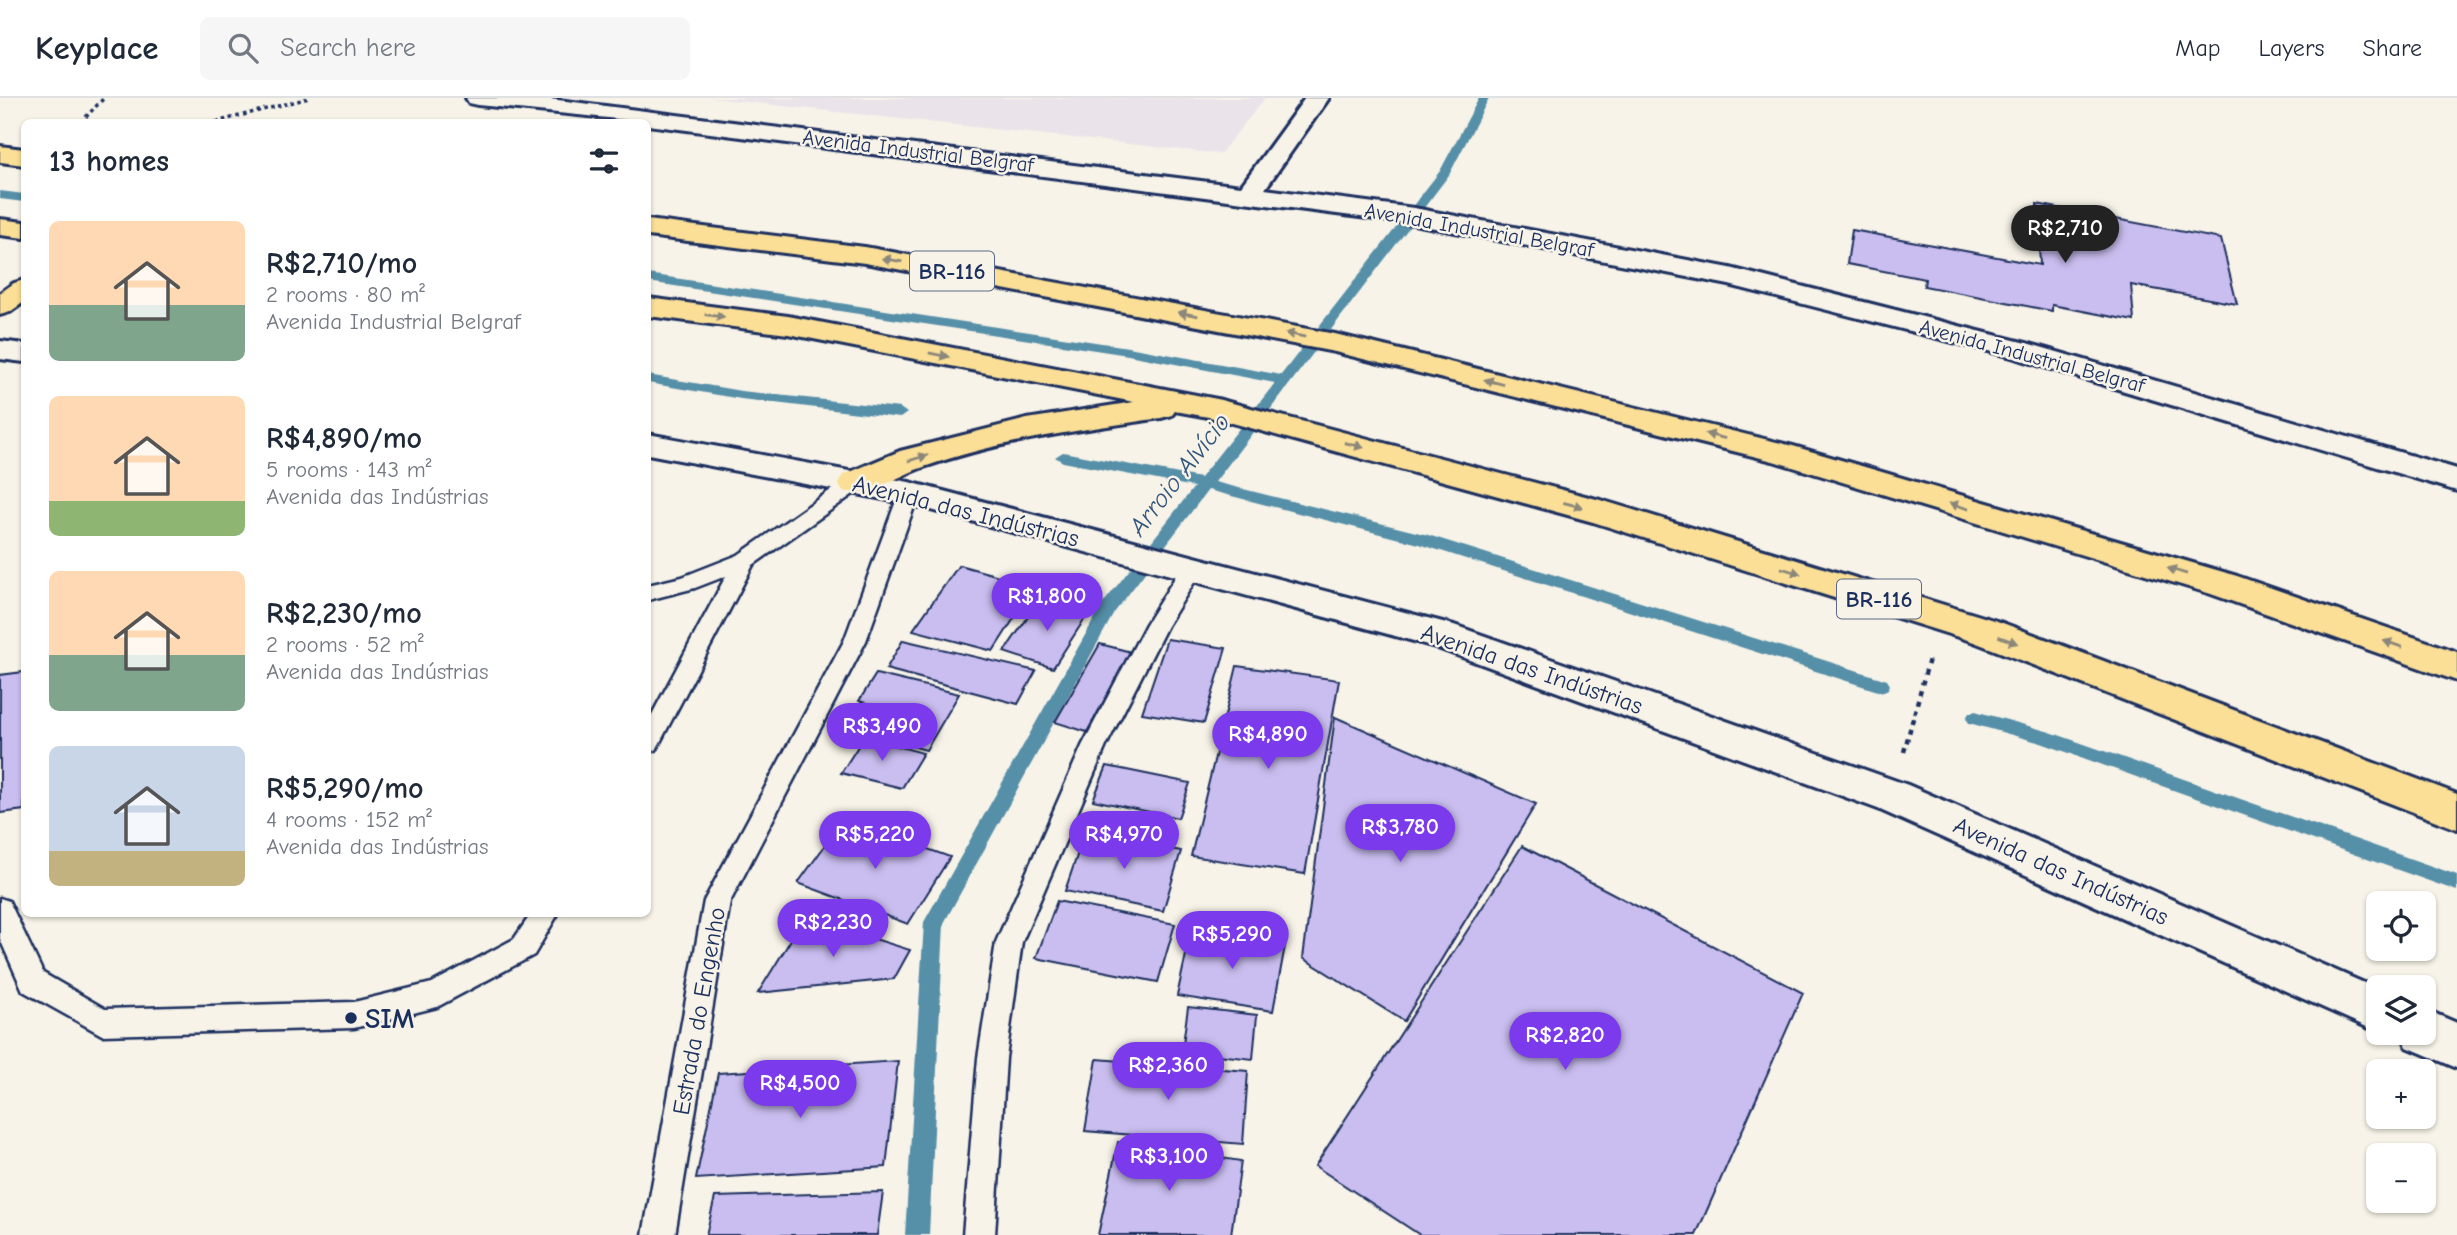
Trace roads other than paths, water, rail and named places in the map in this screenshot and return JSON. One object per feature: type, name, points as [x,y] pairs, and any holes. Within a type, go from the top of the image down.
[{"type":"highway","points":[[0,154],[21,157]]},
{"type":"highway","points":[[0,227],[21,230]]},
{"type":"highway","name":"BR-116","points":[[651,228],[865,256],[1255,326],[1335,343],[1781,453],[2224,585],[2457,667]]},
{"type":"highway","points":[[0,306],[21,291]]},
{"type":"highway","name":"BR-116","points":[[651,307],[788,325],[1203,406],[1604,513],[1987,632],[2457,812]]},
{"type":"highway","points":[[855,483],[912,459],[1027,429],[1203,406]]},
{"type":"main road","name":"Avenida Industrial Belgraf","points":[[478,98],[697,122],[1415,216],[1730,277],[2019,350],[2457,480]]},
{"type":"main road","points":[[1249,193],[1317,98]]},
{"type":"main road","points":[[0,350],[21,353]]},
{"type":"main road","name":"Avenida das Indústrias","points":[[651,445],[909,493],[1441,635],[1893,797],[2366,1006]]},
{"type":"main road","points":[[2436,1036],[2457,1046]]},
{"type":"lane","points":[[651,591],[687,583],[745,560],[855,483]]},
{"type":"lane","name":"Estrada do Engenho","points":[[659,1235],[717,901],[855,641],[909,493]]},
{"type":"lane","points":[[651,737],[745,560]]},
{"type":"lane","points":[[979,1235],[992,1058],[1009,942],[1094,746],[1187,567]]},
{"type":"lane","points":[[0,909],[33,982],[102,1022],[354,1015],[448,989],[524,947],[543,917]]},
{"type":"waterway","name":"Arroio Alvício","points":[[1204,484],[1445,172],[1484,98]]},
{"type":"waterway","points":[[0,195],[21,198]]},
{"type":"waterway","points":[[651,278],[1128,351],[1284,380]]},
{"type":"waterway","points":[[651,380],[741,395],[900,413]]},
{"type":"waterway","points":[[1063,457],[1204,484]]},
{"type":"waterway","name":"Arroio Alvício","points":[[917,1235],[934,922],[1108,609],[1204,484]]},
{"type":"waterway","points":[[1204,484],[1422,539],[1881,685]]},
{"type":"waterway","points":[[1975,718],[2044,737],[2457,883]]},
{"type":"place","name":"SIM","points":[[351,1018]]}]
